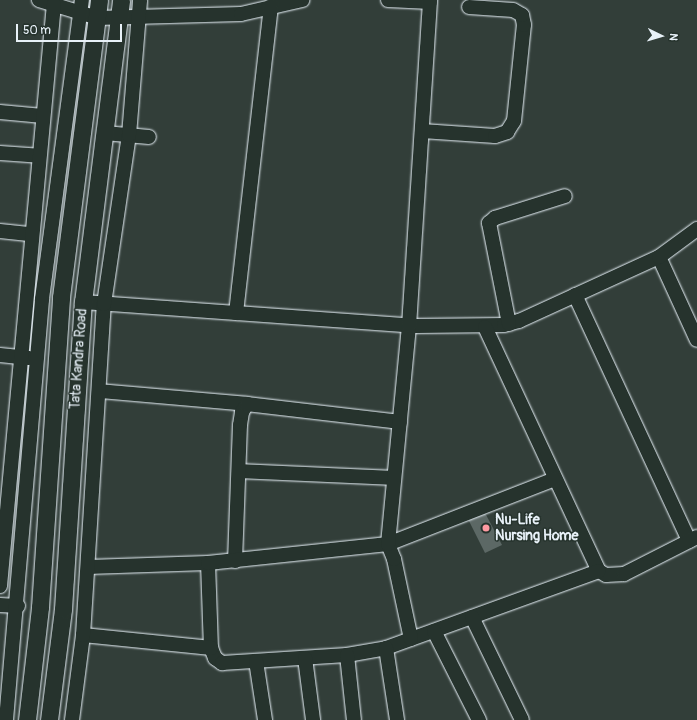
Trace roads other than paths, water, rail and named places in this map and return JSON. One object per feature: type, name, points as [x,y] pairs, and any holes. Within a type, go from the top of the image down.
[{"type":"main road","name":"Tata Kandra Road","points":[[27,720],[40,608],[62,297],[98,18],[99,0]]},
{"type":"main road","name":"Tata Kandra Road","points":[[49,720],[63,609],[83,302],[121,0]]},
{"type":"street","points":[[39,0],[54,4],[82,7],[98,18],[241,14],[302,0]]},
{"type":"street","points":[[72,720],[83,635],[104,304],[129,134],[140,0]]},
{"type":"street","points":[[388,0],[430,1],[409,326],[388,544],[394,559],[411,640]]},
{"type":"street","points":[[0,586],[5,470],[20,357],[54,4]]},
{"type":"street","points":[[236,312],[271,6]]},
{"type":"street","points":[[6,720],[18,606],[42,299],[82,7]]},
{"type":"street","points":[[422,131],[495,136],[506,132],[514,121],[524,25],[522,15],[513,10],[469,7]]},
{"type":"street","points":[[0,112],[43,116]]},
{"type":"street","points":[[105,133],[149,137]]},
{"type":"street","points":[[0,153],[39,156]]},
{"type":"street","points":[[509,324],[489,223],[495,218],[565,196]]},
{"type":"street","points":[[83,302],[236,312],[409,326],[484,327],[509,324],[659,257],[697,229]]},
{"type":"street","points":[[0,231],[31,234]]},
{"type":"street","points":[[659,257],[697,340]]},
{"type":"street","points":[[484,327],[599,571],[606,575],[624,574],[693,539],[575,295]]},
{"type":"street","points":[[0,355],[38,359]]},
{"type":"street","points":[[98,390],[248,404],[400,422]]},
{"type":"street","points":[[235,561],[240,425],[242,412],[248,404]]},
{"type":"street","points":[[239,471],[394,478]]},
{"type":"street","points":[[88,567],[235,561],[388,544],[555,478]]},
{"type":"street","points":[[208,563],[211,648],[215,658],[222,663],[347,656],[386,648],[599,571]]},
{"type":"street","points":[[0,605],[18,606]]},
{"type":"street","points":[[472,617],[522,720]]},
{"type":"street","points":[[434,631],[480,720]]},
{"type":"street","points":[[83,635],[211,648]]},
{"type":"street","points":[[386,648],[397,720]]},
{"type":"street","points":[[347,656],[354,720]]},
{"type":"street","points":[[304,658],[313,720]]},
{"type":"street","points":[[256,661],[265,720]]},
{"type":"place","name":"Nu-Life Nursing Home","points":[[486,528]]}]
